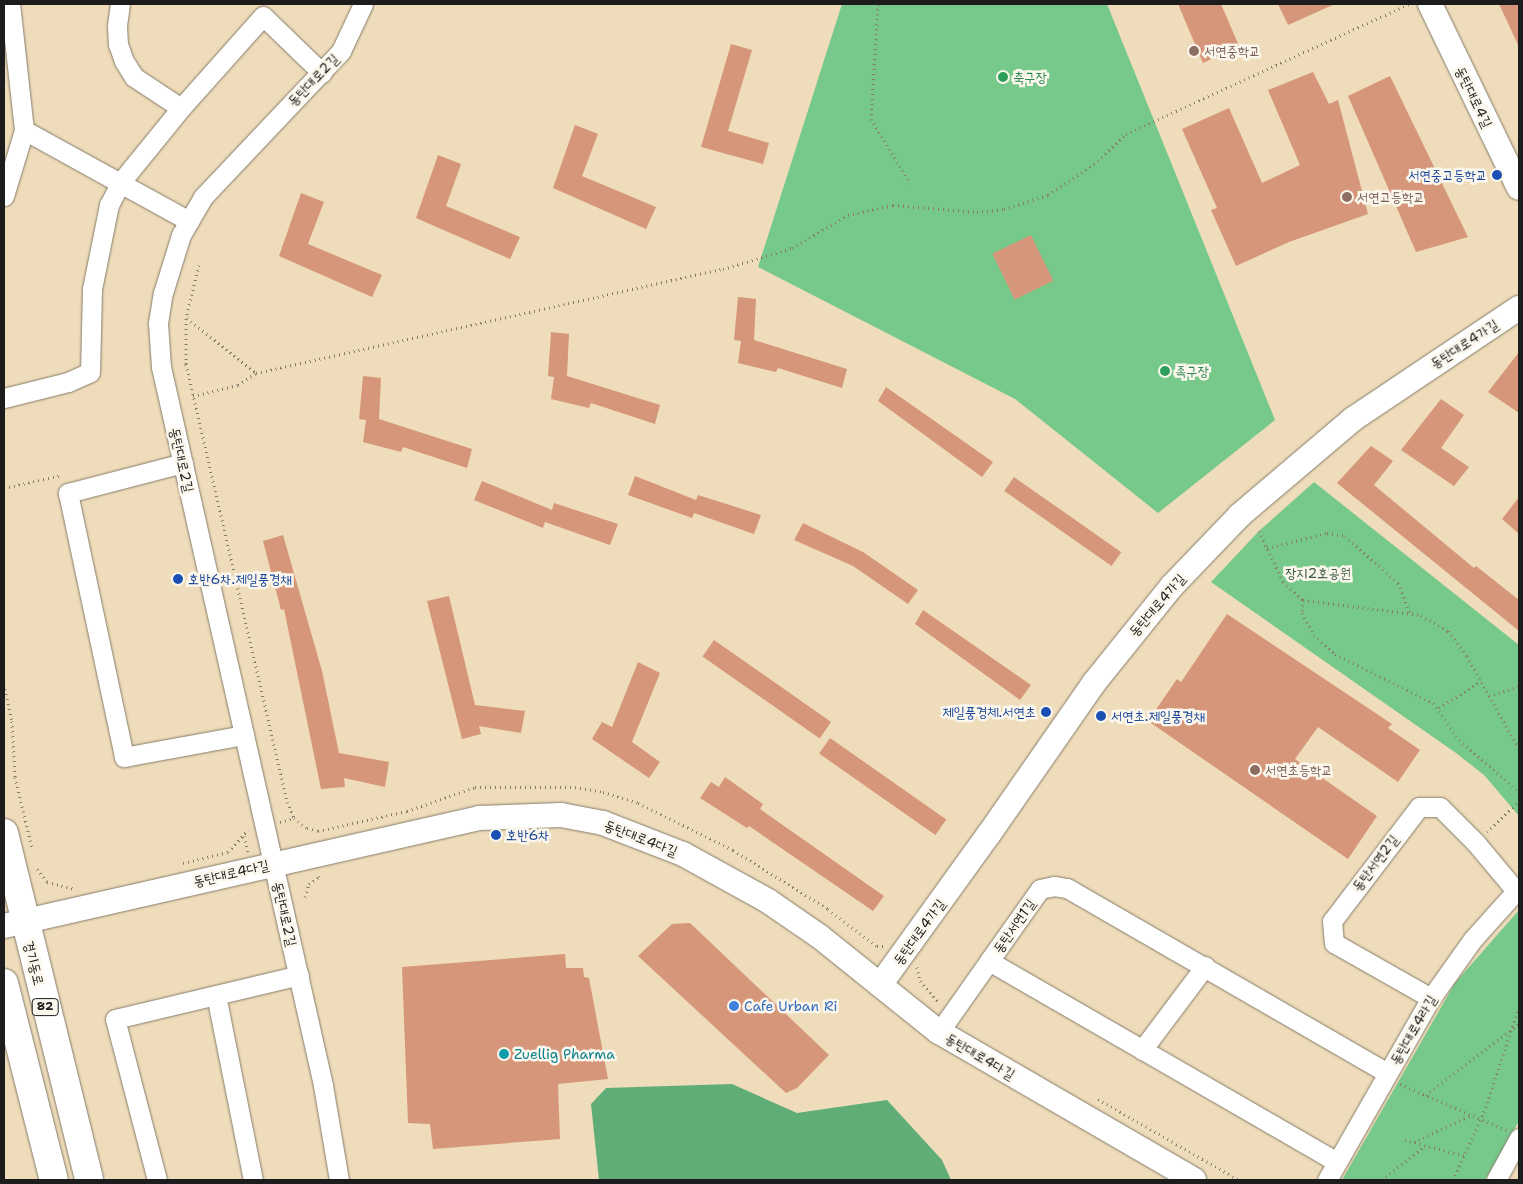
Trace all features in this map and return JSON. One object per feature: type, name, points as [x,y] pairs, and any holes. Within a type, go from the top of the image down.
[{"type":"main road","name":"경기동로","points":[[4,832],[14,924],[89,1180]]},
{"type":"main road","name":"82","points":[[4,983],[54,1180]]},
{"type":"street","points":[[4,196],[24,130],[10,4]]},
{"type":"street","points":[[120,4],[118,44],[134,78],[181,108]]},
{"type":"street","name":"동탄대로2길","points":[[338,1180],[323,1085],[161,367],[158,323],[163,293],[181,235],[189,221],[226,170],[341,51],[363,4]]},
{"type":"street","name":"동탄대로4길","points":[[1430,4],[1519,188]]},
{"type":"street","points":[[4,398],[68,382],[90,372],[92,289],[109,206],[120,183],[265,10],[322,72]]},
{"type":"street","points":[[24,130],[189,221]]},
{"type":"street","name":"동탄대로4가길","points":[[880,985],[1099,675],[1172,586],[1240,515],[1353,419],[1519,308]]},
{"type":"street","points":[[183,463],[68,493],[124,757],[244,735]]},
{"type":"street","name":"동탄서연2길","points":[[1431,998],[1334,944],[1332,921],[1418,807],[1440,807],[1475,842],[1516,891]]},
{"type":"street","name":"동탄대로4다길","points":[[14,924],[273,863],[479,818],[560,815],[603,823],[683,854],[723,875],[820,936],[939,1032],[1194,1180]]},
{"type":"street","name":"동탄서연1길","points":[[1337,1162],[989,960],[1040,889],[1054,886],[1067,888],[1388,1073]]},
{"type":"street","name":"동탄대로4라길","points":[[1327,1180],[1431,998],[1473,939],[1516,891]]},
{"type":"street","points":[[939,1032],[989,960]]},
{"type":"street","points":[[1142,1050],[1204,966]]},
{"type":"street","points":[[157,1180],[115,1019],[299,975]]},
{"type":"street","points":[[216,995],[253,1180]]},
{"type":"street","points":[[1496,1180],[1516,1135]]},
{"type":"path","points":[[878,4],[871,119],[910,183]]},
{"type":"path","points":[[193,396],[238,385],[256,373],[723,269],[792,248],[848,215],[893,205],[977,212],[1004,209],[1048,195],[1098,161],[1126,134],[1408,4]]},
{"type":"path","points":[[199,265],[186,318],[186,364],[288,802],[300,824],[318,831],[407,810],[475,786],[575,788],[603,792],[638,803],[733,850],[820,904],[877,946],[892,943]]},
{"type":"path","points":[[186,318],[256,373]]},
{"type":"path","points":[[4,488],[63,475],[68,493]]},
{"type":"path","points":[[1259,531],[1283,582],[1292,593],[1303,600],[1421,614],[1448,631],[1481,681],[1519,749]]},
{"type":"path","points":[[1267,548],[1327,533],[1345,536],[1398,583],[1410,613]]},
{"type":"path","points":[[1303,600],[1302,613],[1314,635],[1335,654],[1439,708],[1459,740],[1519,792]]},
{"type":"path","points":[[1439,708],[1481,681]]},
{"type":"path","points":[[4,684],[12,721],[15,777],[32,850]]},
{"type":"path","points":[[1489,696],[1519,686]]},
{"type":"path","points":[[1475,842],[1519,801]]},
{"type":"path","points":[[180,864],[228,852],[244,836]]},
{"type":"path","points":[[34,859],[38,874],[47,882],[74,889],[84,887]]},
{"type":"path","points":[[305,897],[309,884],[319,877]]},
{"type":"path","points":[[918,964],[920,981],[936,1001]]},
{"type":"path","points":[[1453,1180],[1481,1118],[1519,1007]]},
{"type":"path","points":[[1426,1095],[1519,1024]]},
{"type":"path","points":[[1388,1073],[1397,1083],[1481,1118],[1516,1135]]},
{"type":"path","points":[[1092,1096],[1239,1180]]},
{"type":"path","points":[[1414,1142],[1472,1115]]},
{"type":"path","points":[[1405,1140],[1465,1156]]},
{"type":"path","points":[[1382,1180],[1426,1146]]},
{"type":"green space","points":[[842,4],[1107,4],[1275,420],[1158,513],[1015,399],[758,267]]},
{"type":"green space","name":"장지2호공원","points":[[1314,482],[1519,645],[1519,816],[1484,775],[1456,753],[1211,582],[1259,531]]},
{"type":"green space","points":[[1519,910],[1519,1121],[1485,1180],[1342,1180],[1455,983]]},
{"type":"green space","points":[[732,1084],[797,1113],[887,1100],[942,1160],[951,1180],[599,1180],[591,1104],[606,1088]]},
{"type":"building","points":[[1178,4],[1221,4],[1239,46],[1203,63]]},
{"type":"building","points":[[1278,4],[1335,4],[1288,25]]},
{"type":"building","points":[[1499,4],[1519,4],[1519,47]]},
{"type":"building","points":[[731,44],[752,50],[728,131],[769,143],[763,164],[701,147]]},
{"type":"building","points":[[1313,72],[1329,104],[1338,100],[1368,214],[1289,242],[1236,266],[1211,210],[1217,208],[1182,129],[1229,108],[1262,183],[1300,165],[1268,90]]},
{"type":"building","points":[[1390,76],[1468,237],[1416,252],[1348,96]]},
{"type":"building","points":[[575,125],[598,134],[582,176],[656,207],[646,229],[553,188]]},
{"type":"building","points":[[438,155],[461,164],[446,206],[520,237],[510,259],[416,218]]},
{"type":"building","points":[[301,193],[324,202],[308,244],[382,275],[372,297],[279,256]]},
{"type":"building","points":[[1031,235],[1053,281],[1015,300],[992,254]]},
{"type":"building","points":[[738,297],[756,299],[754,340],[847,369],[842,388],[778,368],[776,372],[738,363],[741,341],[734,340]]},
{"type":"building","points":[[551,332],[569,334],[567,376],[660,405],[655,424],[591,403],[589,408],[551,399],[554,377],[548,376]]},
{"type":"building","points":[[1519,352],[1519,413],[1488,392]]},
{"type":"building","points":[[363,376],[381,378],[379,419],[472,449],[467,468],[403,447],[401,452],[363,442],[366,420],[359,419]]},
{"type":"building","points":[[886,387],[993,462],[982,477],[878,401]]},
{"type":"building","points":[[1441,399],[1464,415],[1441,448],[1469,467],[1454,486],[1401,450]]},
{"type":"building","points":[[1371,446],[1393,461],[1374,485],[1474,568],[1476,566],[1519,600],[1519,631],[1337,483]]},
{"type":"building","points":[[635,476],[696,500],[698,495],[761,515],[754,534],[694,513],[692,518],[628,495]]},
{"type":"building","points":[[1014,477],[1121,552],[1112,566],[1004,491]]},
{"type":"building","points":[[482,481],[552,510],[554,503],[618,524],[610,545],[545,522],[543,528],[474,500]]},
{"type":"building","points":[[1519,497],[1519,534],[1502,519]]},
{"type":"building","points":[[803,523],[863,552],[918,590],[908,604],[853,566],[794,540]]},
{"type":"building","points":[[283,535],[322,671],[339,753],[389,762],[385,787],[344,778],[345,787],[321,789],[284,609],[281,610],[263,541]]},
{"type":"building","points":[[449,596],[475,705],[525,711],[521,733],[479,726],[481,734],[462,739],[427,601]]},
{"type":"building","points":[[923,610],[1031,685],[1020,700],[915,624]]},
{"type":"building","points":[[1227,614],[1392,724],[1388,728],[1420,750],[1398,782],[1318,727],[1295,759],[1377,816],[1348,859],[1148,721],[1177,679],[1181,682]]},
{"type":"building","points":[[714,640],[831,722],[820,738],[703,656]]},
{"type":"building","points":[[638,662],[660,673],[632,742],[660,762],[649,778],[592,739],[602,722],[612,727]]},
{"type":"building","points":[[830,738],[946,819],[935,835],[819,754]]},
{"type":"building","points":[[725,777],[763,804],[760,809],[884,896],[873,911],[749,826],[747,828],[700,798],[711,782],[719,787]]},
{"type":"building","name":"Cafe Urban Ri","points":[[690,923],[829,1055],[797,1088],[786,1093],[638,956],[672,924]]},
{"type":"building","name":"Zuellig Pharma","points":[[565,954],[566,968],[583,968],[584,977],[589,978],[608,1079],[558,1084],[560,1139],[433,1149],[430,1124],[408,1123],[402,967]]},
{"type":"place","name":"서연중학교","points":[[1194,51]]},
{"type":"place","name":"축구장","points":[[1003,77]]},
{"type":"place","name":"서연중고등학교","points":[[1497,175]]},
{"type":"place","name":"서연고등학교","points":[[1347,197]]},
{"type":"place","name":"족구장","points":[[1165,371]]},
{"type":"place","name":"호반6차.제일풍경채","points":[[178,579]]},
{"type":"place","name":"제일풍경체.서연초","points":[[1046,712]]},
{"type":"place","name":"서연초.제일풍경채","points":[[1101,716]]},
{"type":"place","name":"서연초등학교","points":[[1255,770]]},
{"type":"place","name":"호반6차","points":[[496,835]]},
{"type":"place","name":"Cafe Urban Ri","points":[[734,1006]]},
{"type":"place","name":"Zuellig Pharma","points":[[504,1054]]}]
